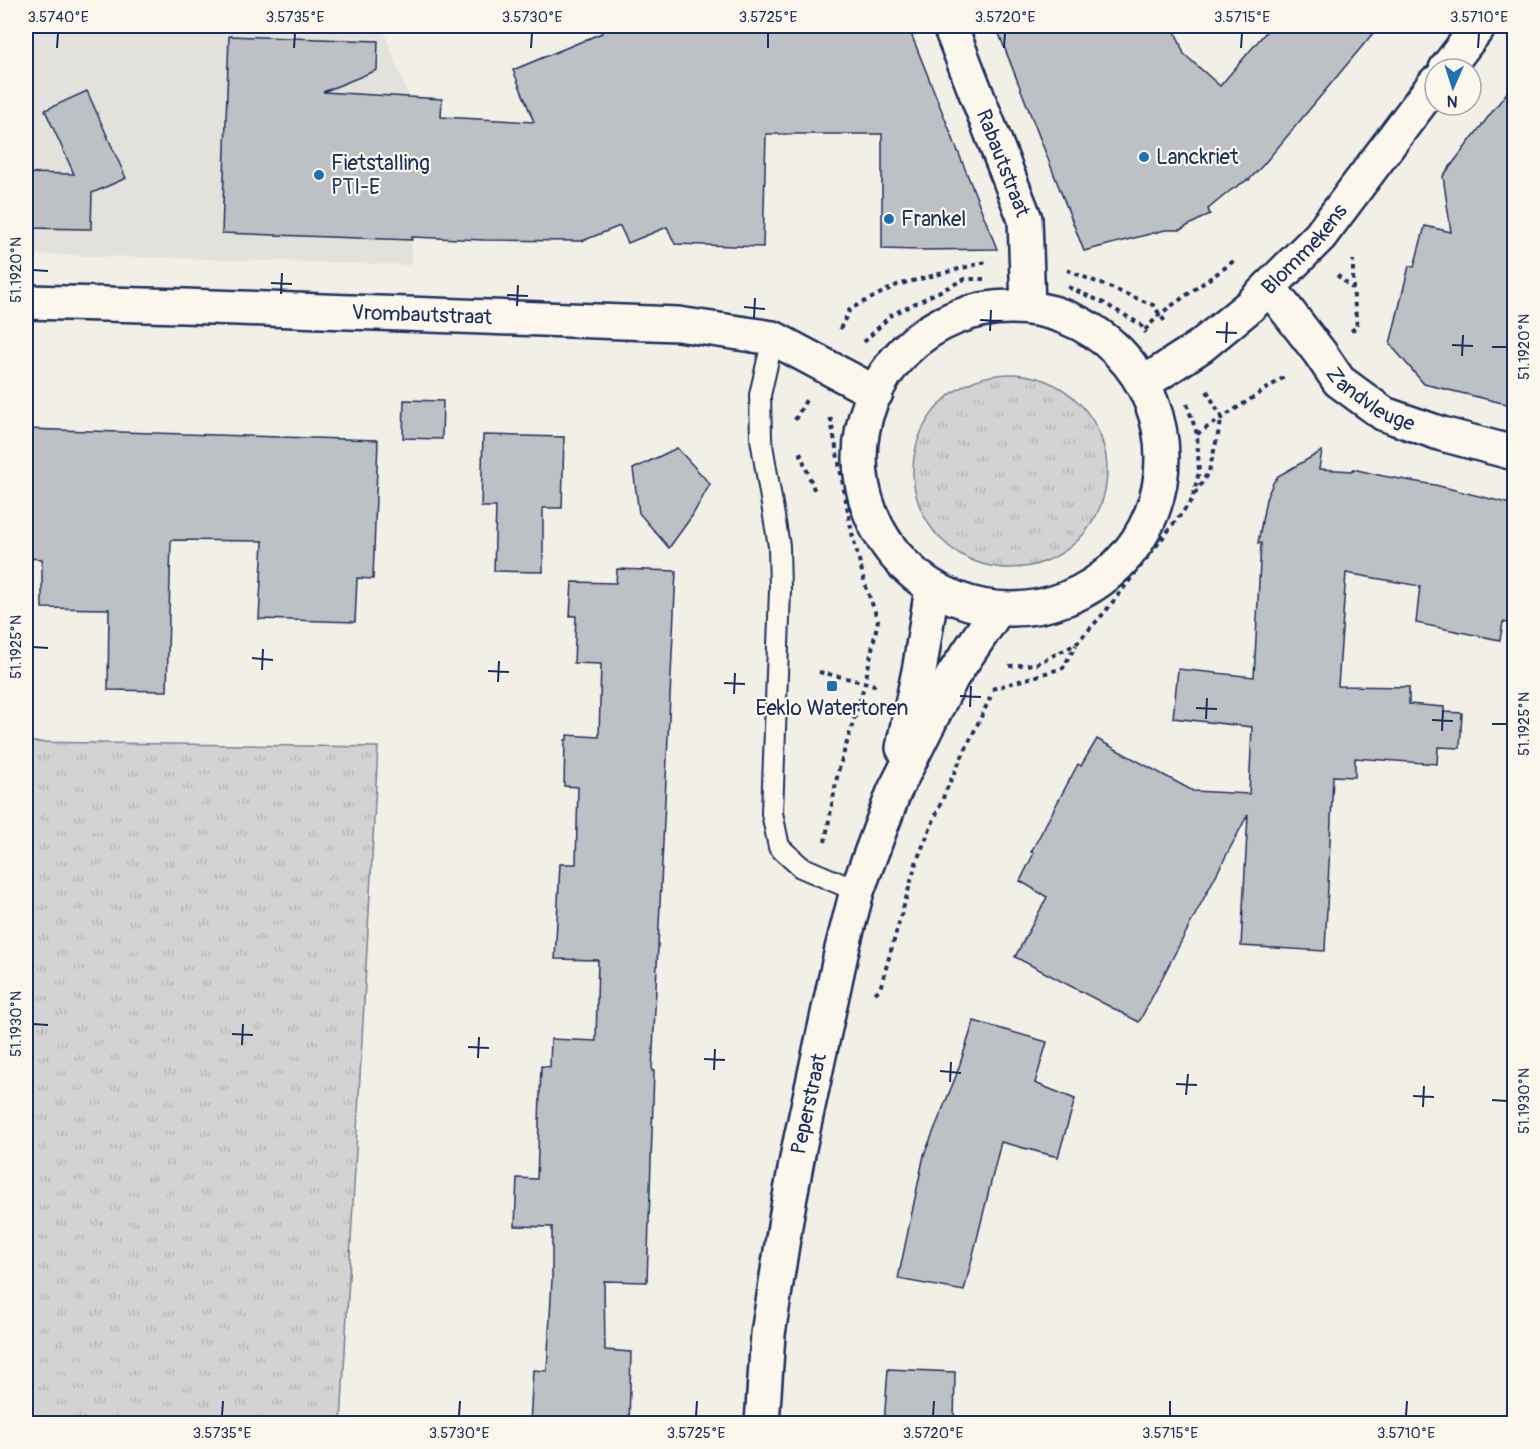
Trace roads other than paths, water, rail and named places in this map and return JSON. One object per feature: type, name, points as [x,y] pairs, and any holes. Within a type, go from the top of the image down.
[{"type":"main road","name":"Rabautstraat","points":[[950,26],[1025,219],[1027,282]]},
{"type":"main road","points":[[1455,57],[1479,26]]},
{"type":"main road","name":"Blommekens","points":[[1144,383],[1201,346],[1251,305],[1320,236],[1423,99]]},
{"type":"main road","points":[[1027,282],[1123,354],[1144,383],[1159,419],[1163,467],[1151,519],[1115,570],[1070,598],[1044,607],[998,609],[960,601],[932,588],[909,571],[876,529],[865,501],[859,449],[864,418],[898,353],[939,324],[975,310],[1027,282]]},
{"type":"main road","name":"Zandvleuge","points":[[1269,287],[1339,381],[1384,414],[1442,434],[1515,453]]},
{"type":"main road","name":"Vrombautstraat","points":[[26,302],[678,324],[773,338],[876,393]]},
{"type":"main road","name":"Peperstraat","points":[[894,792],[920,666],[932,588]]},
{"type":"main road","name":"Peperstraat","points":[[762,1424],[768,1334],[787,1213],[839,960],[857,891],[894,792],[952,677],[998,609]]},
{"type":"lane","points":[[773,338],[760,395],[761,439],[780,546],[772,813],[779,847],[801,867],[857,891]]},
{"type":"place","name":"Lanckriet","points":[[1144,157]]},
{"type":"place","name":"Fietstalling PTI-E","points":[[319,175]]},
{"type":"place","name":"Frankel","points":[[889,219]]},
{"type":"place","name":"Eeklo Watertoren","points":[[832,686]]}]
